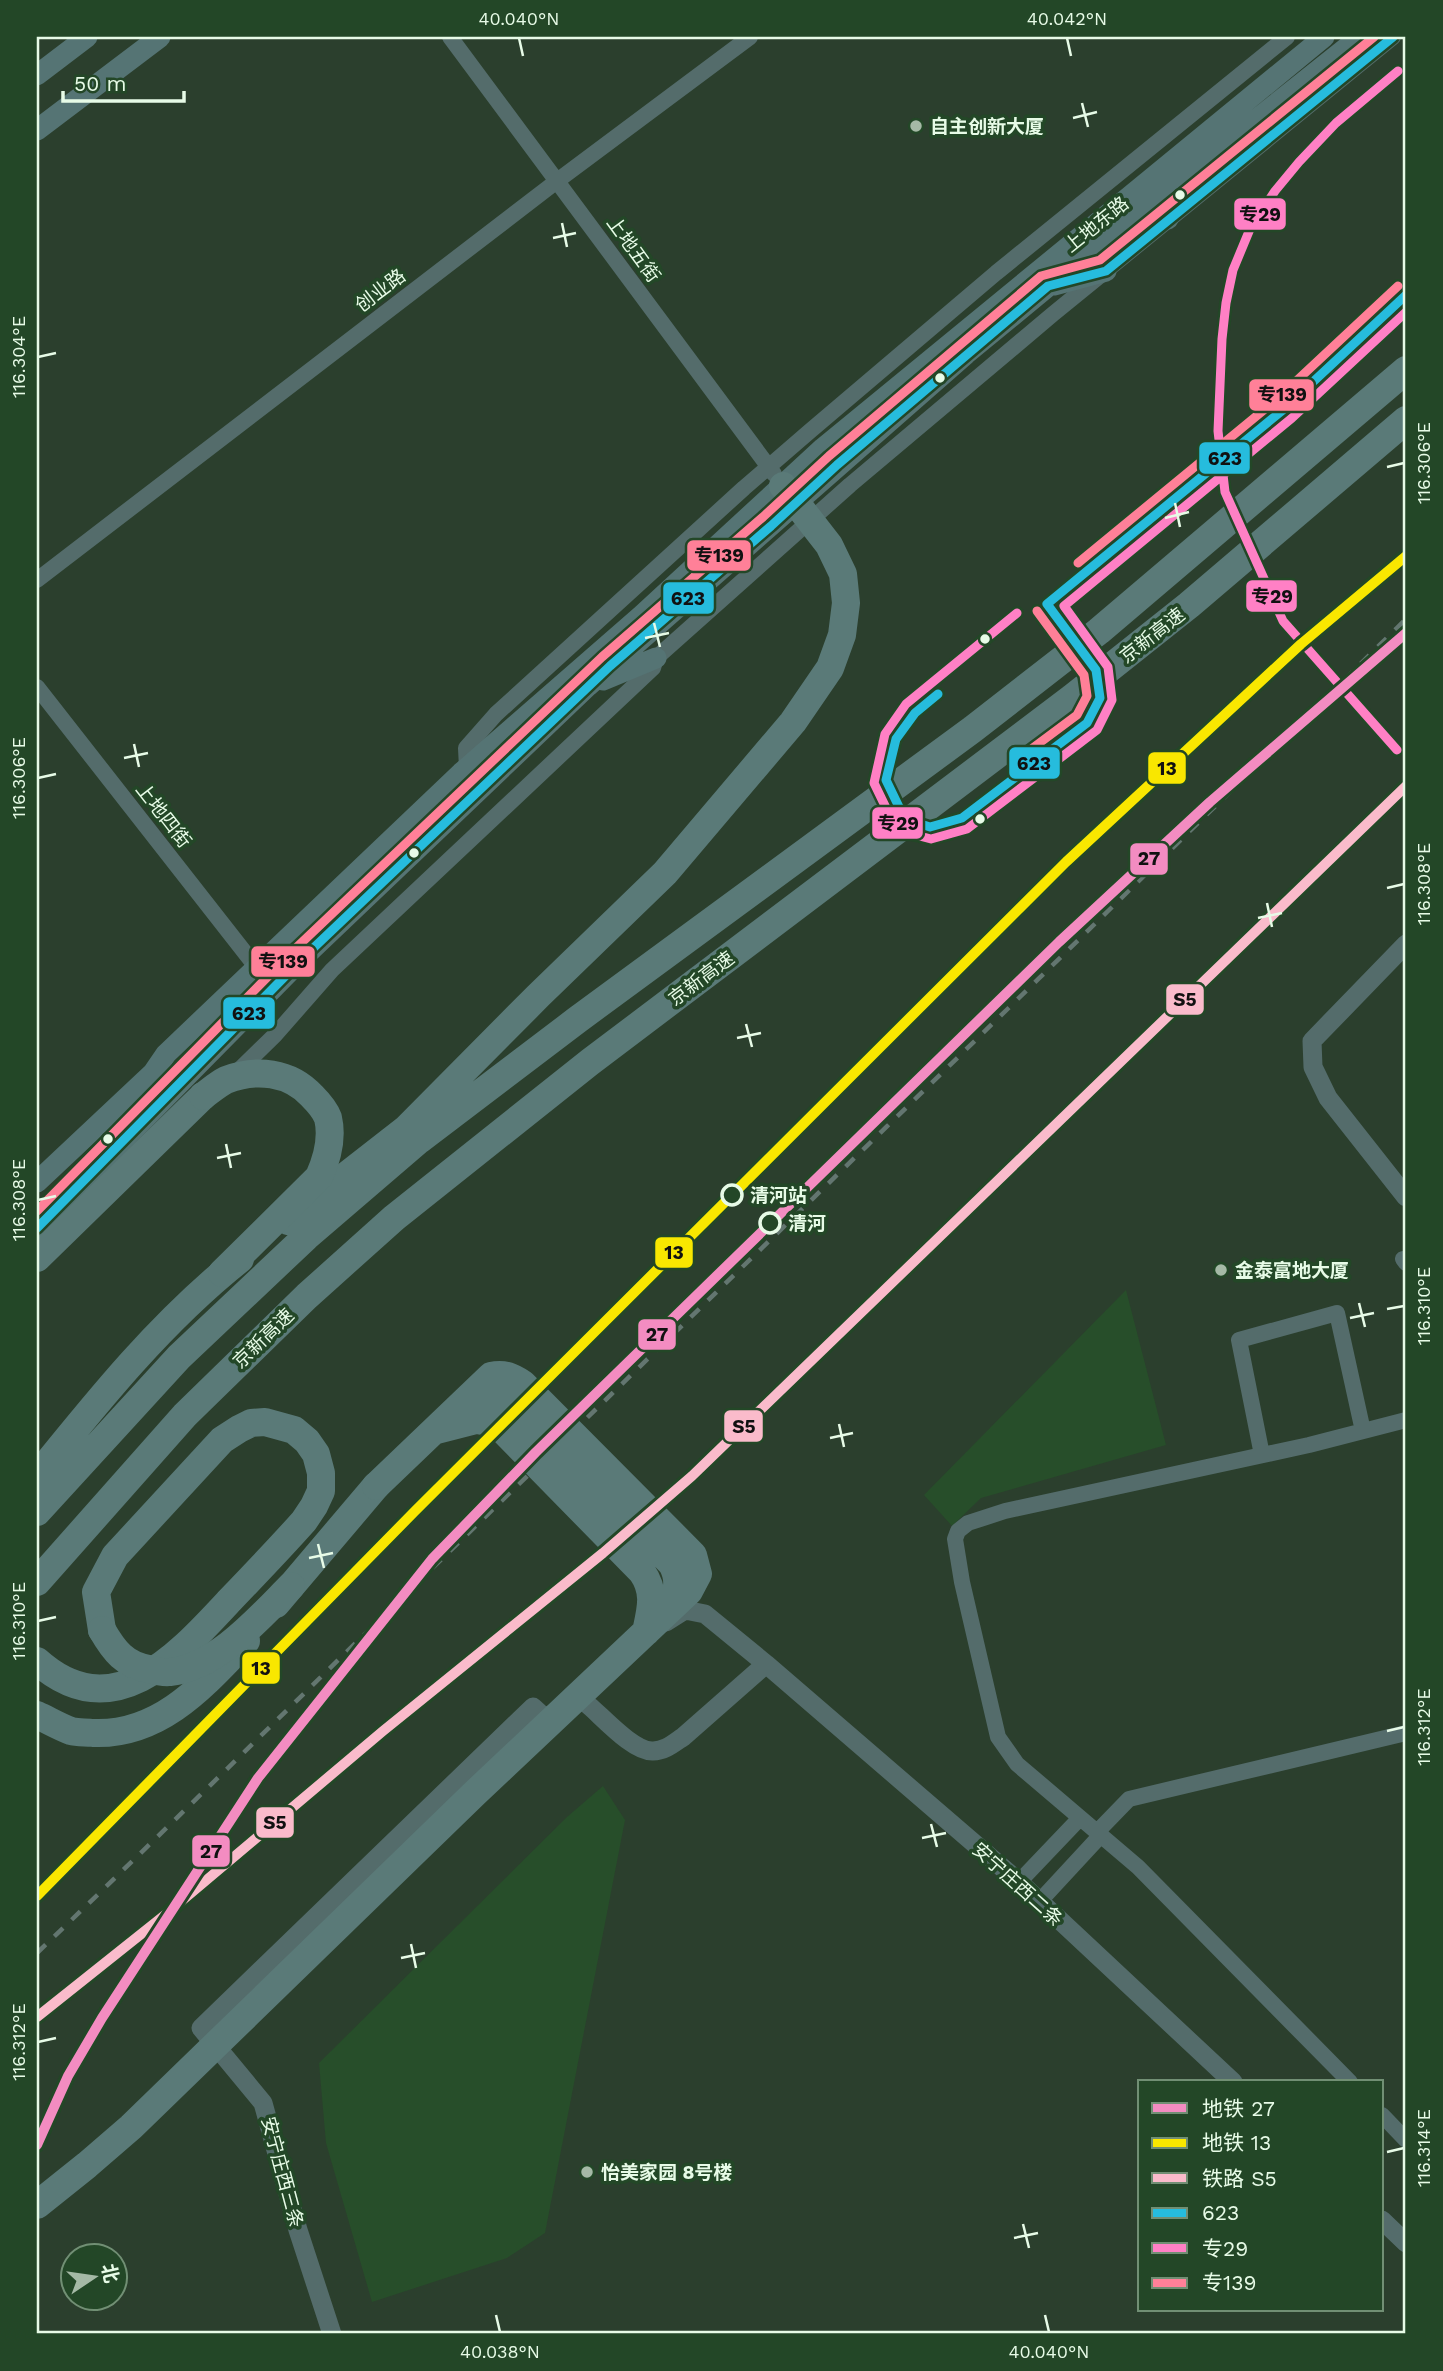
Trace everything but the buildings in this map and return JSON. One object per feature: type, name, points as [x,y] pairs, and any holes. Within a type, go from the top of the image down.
[{"type":"highway","name":"京新高速","points":[[37,1512],[179,1357],[306,1237],[419,1140],[577,1020],[973,729],[1089,639],[1406,370]]},
{"type":"highway","name":"京新高速","points":[[37,1582],[185,1415],[307,1296],[394,1218],[579,1070],[1147,639],[1406,420]]},
{"type":"highway","points":[[222,1273],[406,1129],[665,873],[793,722],[830,668],[842,635],[846,603],[843,574],[829,545],[789,494]]},
{"type":"highway","points":[[37,1258],[203,1096],[226,1080],[249,1075],[275,1074],[292,1079],[306,1088],[328,1118],[330,1141],[327,1159],[318,1177],[107,1388],[37,1476]]},
{"type":"highway","points":[[37,1715],[72,1731],[104,1733],[128,1731],[164,1716],[199,1690],[254,1632],[376,1486],[491,1376],[500,1374],[510,1376],[523,1384],[693,1555],[698,1574],[689,1591],[503,1766],[131,2127],[37,2205]]},
{"type":"highway","points":[[434,1431],[476,1420],[496,1423],[650,1582],[653,1597],[646,1632]]},
{"type":"highway","points":[[37,1661],[50,1673],[92,1689],[133,1681],[175,1658],[304,1521],[321,1491],[321,1473],[316,1454],[307,1441],[294,1430],[265,1422],[251,1423],[222,1440],[115,1556],[96,1592],[102,1630],[111,1646],[125,1661],[140,1668],[167,1673],[186,1669],[211,1657],[247,1629],[290,1586]]},
{"type":"main road","points":[[37,75],[87,37]]},
{"type":"main road","points":[[37,130],[160,37]]},
{"type":"main road","name":"上地东路","points":[[37,1228],[305,956],[789,494],[823,448],[1324,37]]},
{"type":"main road","name":"上地东路","points":[[37,1182],[153,1073],[166,1054],[467,768],[641,616],[789,494],[919,394],[1349,40]]},
{"type":"main road","points":[[1168,219],[1185,176]]},
{"type":"main road","points":[[1048,286],[1106,271]]},
{"type":"main road","points":[[588,686],[656,659]]},
{"type":"street","name":"上地五街","points":[[450,37],[789,494]]},
{"type":"street","name":"创业路","points":[[37,580],[557,181],[750,37]]},
{"type":"street","points":[[37,1270],[275,1035],[332,970],[653,668],[656,659],[789,494],[996,273],[1287,37]]},
{"type":"street","points":[[789,494],[870,469],[1168,219],[1393,37]]},
{"type":"street","name":"上地四街","points":[[37,687],[257,968]]},
{"type":"street","points":[[1406,944],[1312,1041],[1313,1067],[1328,1098],[1406,1196]]},
{"type":"street","points":[[1262,1455],[1239,1340],[1337,1313],[1363,1431]]},
{"type":"street","points":[[1348,2080],[1138,1867],[1017,1764],[998,1737],[962,1582],[955,1539],[958,1531],[968,1523],[1005,1511],[1262,1455],[1406,1420]]},
{"type":"street","name":"安宁庄西二条","points":[[586,1703],[670,1618],[685,1610],[705,1614],[1019,1882],[1231,2080]]},
{"type":"street","points":[[586,1703],[639,1749],[654,1751],[669,1747],[683,1737],[766,1664]]},
{"type":"street","name":"安宁庄西三条","points":[[332,2334],[298,2230],[263,2103],[201,2028],[533,1707],[544,1717],[586,1703]]},
{"type":"street","points":[[1039,1902],[1129,1799],[1406,1733]]},
{"type":"street","points":[[1019,1882],[1080,1818]]},
{"type":"street","points":[[1384,2117],[1406,2140]]},
{"type":"street","points":[[1384,2222],[1406,2243]]},
{"type":"shaded area","points":[[1126,1290],[1166,1445],[981,1498],[952,1526],[924,1495]]},
{"type":"shaded area","points":[[603,1786],[625,1820],[545,2233],[507,2258],[372,2302],[326,2143],[319,2063],[567,1817]]},
{"type":"railway","points":[[37,1953],[1406,619]]},
{"type":"metro line","name":"13","points":[[37,1896],[415,1511],[1066,862],[1301,644],[1406,556]]},
{"type":"metro line","name":"27","points":[[37,2145],[68,2076],[102,2018],[258,1778],[432,1559],[536,1452],[1059,942],[1210,802],[1406,633]]},
{"type":"rail line","name":"S5","points":[[37,2017],[165,1915],[383,1731],[603,1553],[692,1476],[1406,786]]},
{"type":"transit line","name":"专139","points":[[37,1211],[297,947],[602,657],[829,456],[1041,276],[1100,260],[1374,37]]},
{"type":"transit line","name":"623","points":[[37,1228],[305,956],[610,666],[837,465],[1048,286],[1106,271],[1393,37]]},
{"type":"transit line","name":"专29","points":[[1397,750],[1283,621],[1225,492],[1218,431],[1226,303],[1233,270],[1250,229],[1275,191],[1299,162],[1336,123],[1398,71]]},
{"type":"transit line","name":"专139","points":[[1078,563],[1276,400],[1398,286]]},
{"type":"transit line","name":"623","points":[[938,694],[915,713],[896,739],[886,780],[899,807],[914,822],[930,827],[962,818],[1087,723],[1100,698],[1096,670],[1047,604],[1284,409],[1406,295]]},
{"type":"transit line","name":"专29","points":[[1017,613],[906,704],[885,734],[874,783],[889,814],[908,833],[931,839],[967,829],[1097,730],[1112,700],[1108,667],[1064,606],[1292,418],[1406,312]]},
{"type":"transit line","name":"专139","points":[[1026,753],[1077,715],[1087,696],[1084,675],[1037,611]]},
{"type":"place","name":"自主创新大厦","points":[[916,126]]},
{"type":"place","name":"清河站","points":[[732,1195]]},
{"type":"place","name":"清河","points":[[770,1223]]},
{"type":"place","name":"金泰富地大厦","points":[[1221,1270]]},
{"type":"place","name":"怡美家园 8号楼","points":[[587,2172]]}]
